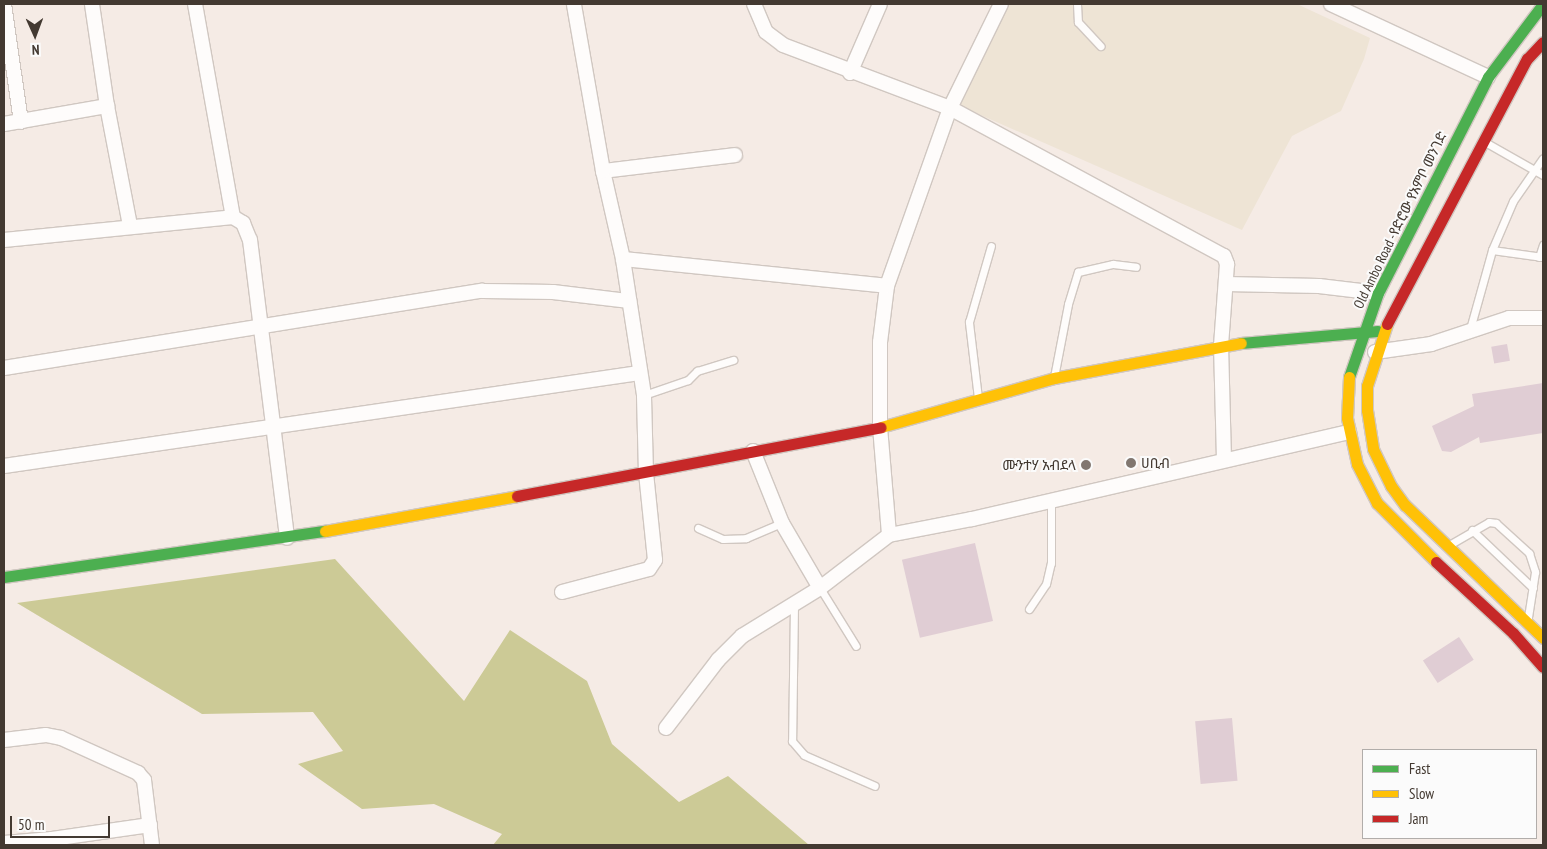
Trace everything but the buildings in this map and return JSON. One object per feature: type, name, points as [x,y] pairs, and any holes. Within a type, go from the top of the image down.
[{"type":"main road","name":"Old Ambo Road -የድሮው የአምቦ መንገድ","points":[[1543,4],[1488,77],[1378,293],[1362,331],[1350,368],[1349,432],[1364,479],[1391,520],[1513,633],[1543,667]]},
{"type":"main road","points":[[1543,42],[1528,59],[1383,331],[1375,352],[1367,386],[1367,410],[1374,449],[1390,486],[1406,506],[1528,620],[1543,638]]},
{"type":"main road","points":[[4,577],[287,538],[646,473],[880,427],[1054,378],[1221,345],[1362,331],[1383,331]]},
{"type":"street","points":[[4,4],[21,122]]},
{"type":"street","points":[[92,4],[107,106],[130,225]]},
{"type":"street","points":[[195,4],[233,217],[242,224],[250,240],[287,538]]},
{"type":"street","points":[[562,592],[649,569],[655,560],[646,473],[644,395],[639,373],[623,259],[603,171],[574,4]]},
{"type":"street","points":[[754,4],[766,32],[783,46],[850,73],[950,108],[1216,251],[1227,264],[1221,345],[1224,459]]},
{"type":"street","points":[[850,73],[880,4]]},
{"type":"street","points":[[889,535],[880,427],[880,342],[887,286],[950,108],[1001,4]]},
{"type":"street","points":[[1331,4],[1488,77]]},
{"type":"street","points":[[4,124],[107,106]]},
{"type":"street","points":[[603,171],[735,155]]},
{"type":"street","points":[[4,240],[130,225],[233,217]]},
{"type":"street","points":[[623,259],[887,286]]},
{"type":"street","points":[[1226,284],[1319,286],[1378,293]]},
{"type":"street","points":[[4,368],[262,328],[482,291],[553,292],[629,301]]},
{"type":"street","points":[[1375,352],[1431,344],[1470,329],[1509,318],[1543,318]]},
{"type":"street","points":[[4,466],[274,424],[639,373]]},
{"type":"street","points":[[666,728],[718,660],[742,636],[820,588],[889,535],[1051,501],[1224,459],[1349,432]]},
{"type":"street","points":[[753,451],[782,524],[820,588]]},
{"type":"street","points":[[4,740],[46,735],[128,767],[144,780],[152,845]]},
{"type":"street","points":[[4,843],[52,842],[150,825]]},
{"type":"lane","points":[[1077,4],[1078,22],[1100,46]]},
{"type":"lane","points":[[1485,141],[1543,175]]},
{"type":"lane","points":[[1470,329],[1492,250],[1513,201],[1543,158]]},
{"type":"lane","points":[[1492,250],[1541,257],[1543,245]]},
{"type":"lane","points":[[978,398],[969,322],[991,246]]},
{"type":"lane","points":[[1054,378],[1068,304],[1078,272],[1113,264],[1136,267]]},
{"type":"lane","points":[[644,395],[688,380],[697,371],[734,360]]},
{"type":"lane","points":[[1029,609],[1046,584],[1051,563],[1051,501]]},
{"type":"lane","points":[[1448,546],[1472,530],[1489,522],[1496,523],[1529,554],[1534,563],[1533,588],[1528,620]]},
{"type":"lane","points":[[698,528],[723,540],[746,538],[782,524]]},
{"type":"lane","points":[[1472,530],[1533,588]]},
{"type":"lane","points":[[820,588],[856,646]]},
{"type":"lane","points":[[794,604],[792,741],[804,755],[875,786]]},
{"type":"shaded area","points":[[1007,4],[1297,4],[1370,38],[1364,59],[1341,111],[1292,136],[1242,230],[958,105]]},
{"type":"shaded area","points":[[335,559],[464,701],[510,630],[587,681],[612,744],[679,802],[728,776],[809,845],[493,845],[502,834],[434,804],[362,809],[298,764],[343,751],[313,712],[202,714],[17,603]]},
{"type":"traffic: fast","points":[[1349,377],[1378,293],[1488,77],[1543,4]]},
{"type":"traffic: fast","points":[[1241,343],[1377,331]]},
{"type":"traffic: fast","points":[[4,577],[325,531]]},
{"type":"traffic: slow","points":[[1387,324],[1367,386],[1367,410],[1373,449],[1391,486],[1405,505],[1543,638]]},
{"type":"traffic: slow","points":[[881,427],[1054,378],[1241,343]]},
{"type":"traffic: slow","points":[[1349,377],[1347,418],[1357,464],[1377,503],[1436,562]]},
{"type":"traffic: slow","points":[[325,531],[517,496]]},
{"type":"traffic: jam","points":[[1387,324],[1527,59],[1543,42]]},
{"type":"traffic: jam","points":[[517,496],[881,427]]},
{"type":"traffic: jam","points":[[1436,562],[1513,633],[1543,667]]},
{"type":"place","name":"ሀቢብ","points":[[1131,463]]},
{"type":"place","name":"ሙንተሃ አብደላ","points":[[1086,465]]}]
